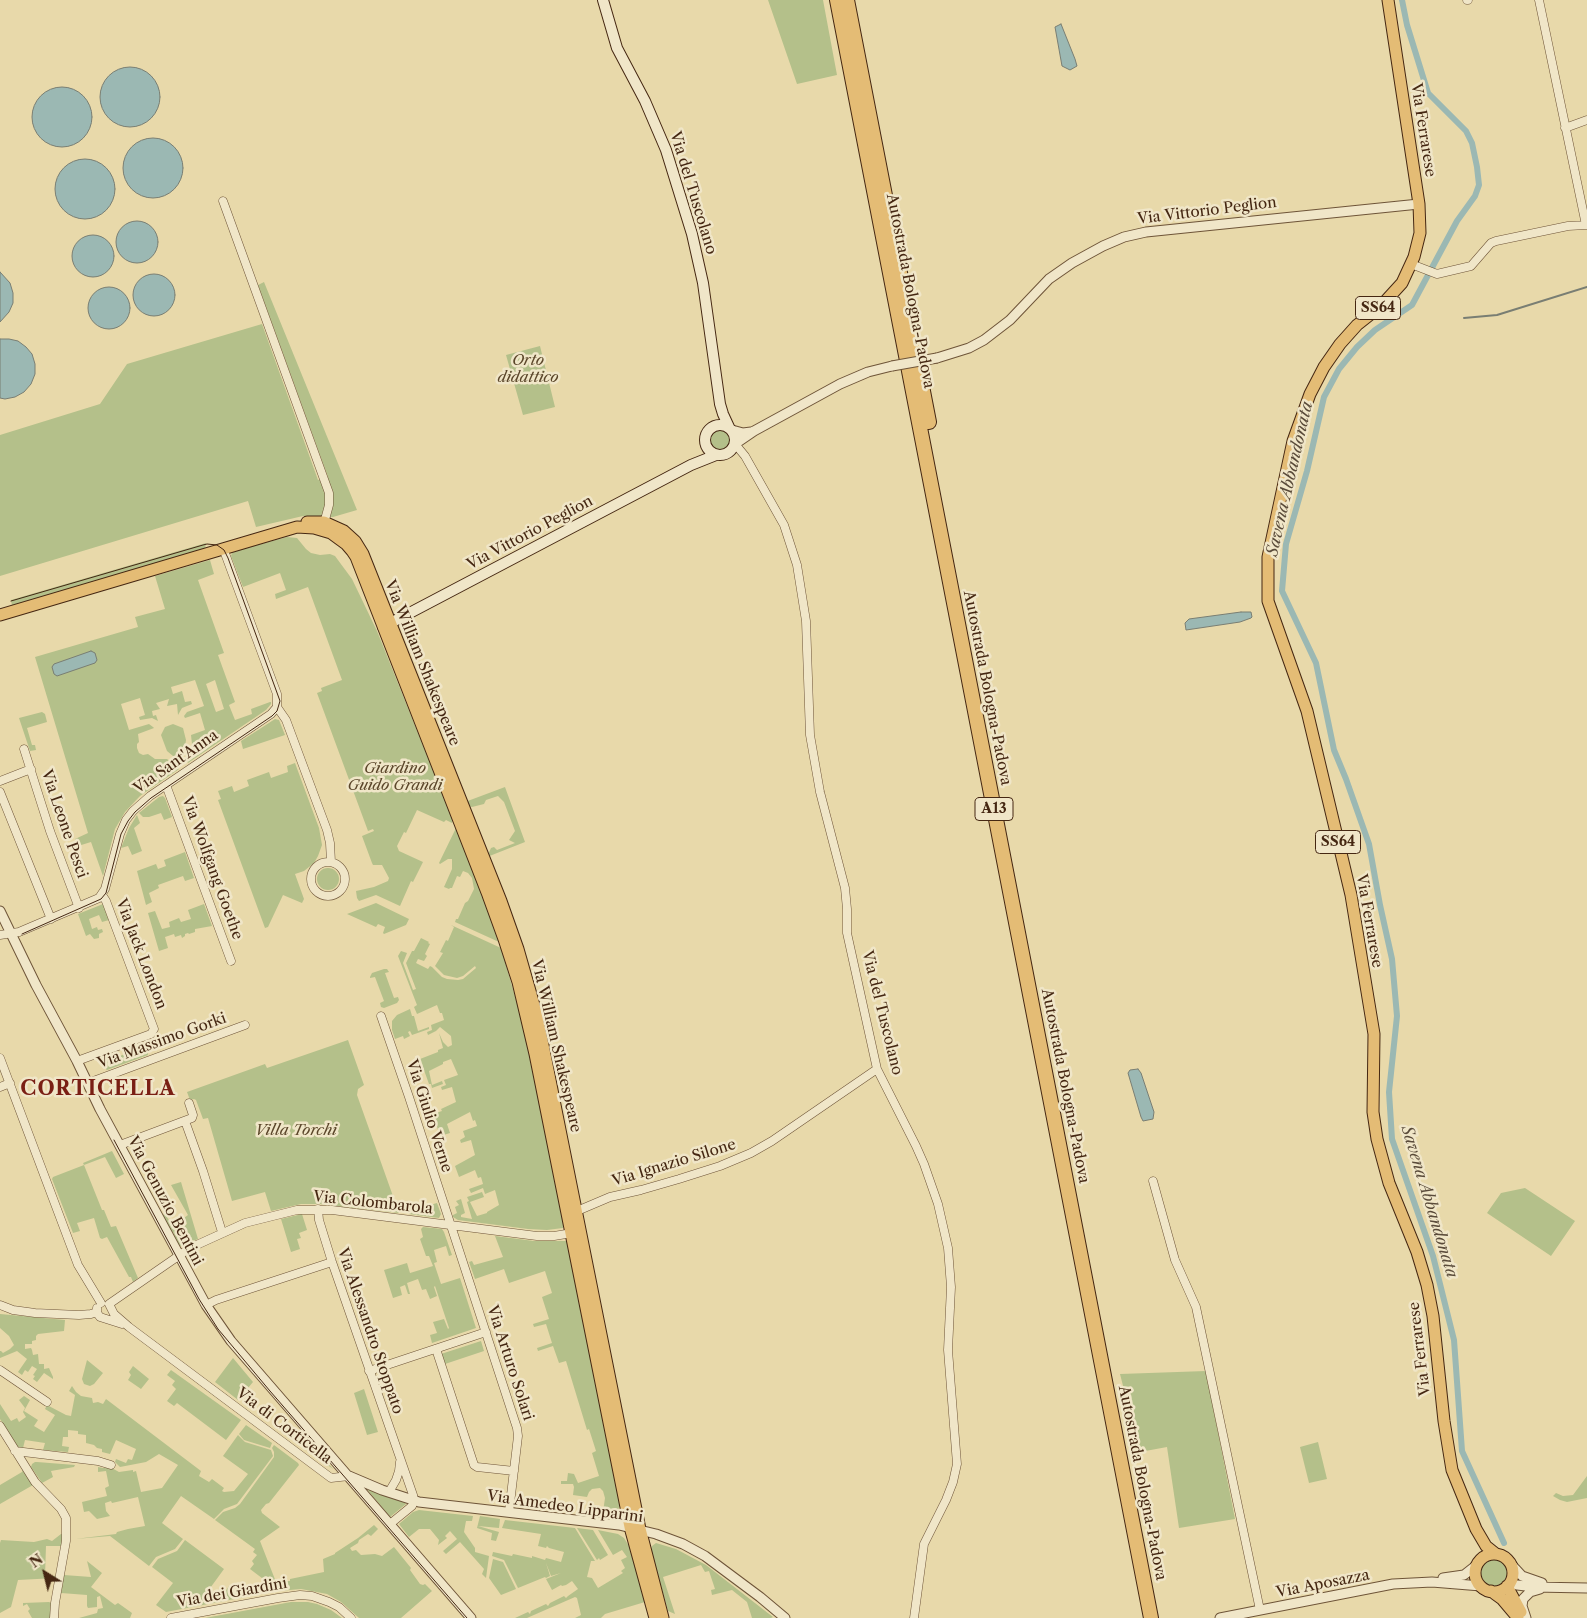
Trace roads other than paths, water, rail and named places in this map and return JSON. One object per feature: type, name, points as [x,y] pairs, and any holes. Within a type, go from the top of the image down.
[{"type":"highway","name":"Autostrada Bologna-Padova","points":[[837,0],[1151,1618]]},
{"type":"highway","name":"Autostrada Bologna-Padova","points":[[847,0],[1161,1618]]},
{"type":"main road","name":"Via del Tuscolano","points":[[603,0],[617,48],[645,101],[666,150],[692,234],[703,283],[720,404],[724,418],[731,428]]},
{"type":"main road","name":"Via Ferrarese","points":[[1388,0],[1419,204],[1420,233],[1416,266],[1381,306],[1357,325],[1340,344],[1324,367],[1310,394],[1293,441],[1268,557],[1268,601],[1307,710],[1350,895],[1374,1034],[1373,1112],[1384,1167],[1416,1252],[1432,1308],[1444,1421],[1452,1470],[1476,1529]]},
{"type":"main road","name":"Via del Tuscolano","points":[[711,427],[718,414],[720,404]]},
{"type":"main road","points":[[691,465],[700,454],[705,438],[711,427],[720,424],[731,428],[735,435],[735,444],[728,454],[716,454],[707,448],[705,438]]},
{"type":"main road","name":"Via Vittorio Peglion","points":[[386,625],[691,465],[716,454]]},
{"type":"main road","points":[[0,614],[283,531],[306,522],[315,521],[323,526]]},
{"type":"main road","name":"Via William Shakespeare","points":[[323,526],[344,531],[359,548],[510,956],[531,1035],[635,1528]]},
{"type":"main road","name":"Via William Shakespeare","points":[[386,625],[497,892],[518,949],[538,1022],[577,1211],[635,1528]]},
{"type":"main road","points":[[635,1528],[655,1618]]},
{"type":"main road","points":[[635,1528],[663,1618]]},
{"type":"main road","points":[[1476,1529],[1486,1546],[1496,1554],[1503,1556],[1510,1563],[1513,1574],[1508,1585],[1500,1591],[1486,1589]]},
{"type":"main road","points":[[1476,1529],[1479,1563],[1476,1576],[1486,1589],[1506,1604],[1518,1618]]},
{"type":"main road","points":[[1479,1563],[1485,1557],[1496,1554]]},
{"type":"main road","points":[[1508,1585],[1525,1618]]},
{"type":"street","points":[[1416,266],[1437,274],[1471,266],[1491,243],[1496,241],[1568,226],[1586,225],[1539,0]]},
{"type":"street","points":[[1565,128],[1587,120]]},
{"type":"street","points":[[223,201],[330,493],[329,505],[323,526]]},
{"type":"street","name":"Via Vittorio Peglion","points":[[735,444],[754,431],[854,378],[892,366],[937,358],[969,348],[984,340],[1010,320],[1048,279],[1072,263],[1124,237],[1146,232],[1419,204]]},
{"type":"street","points":[[731,428],[743,433],[754,431]]},
{"type":"street","name":"Via del Tuscolano","points":[[735,444],[745,456],[784,524],[797,565],[806,621],[810,734],[820,792],[845,888],[847,933],[877,1069],[926,1170],[938,1204],[951,1271],[952,1287],[948,1350],[957,1464],[946,1500],[924,1544],[914,1618]]},
{"type":"street","points":[[223,548],[277,694],[277,707],[286,720],[327,830],[331,862]]},
{"type":"street","name":"Via Sant'Anna","points":[[102,896],[120,834],[126,820],[141,803],[271,714],[277,707]]},
{"type":"street","name":"Via Leone Pesci","points":[[24,749],[50,831],[79,908]]},
{"type":"street","points":[[0,781],[30,769]]},
{"type":"street","name":"Via Wolfgang Goethe","points":[[166,785],[231,961]]},
{"type":"street","points":[[0,792],[51,919]]},
{"type":"street","points":[[331,862],[342,868],[345,874],[344,886],[340,892],[334,895],[323,895],[318,893],[312,885],[311,875],[313,870],[321,863],[331,862]]},
{"type":"street","points":[[0,934],[20,932],[95,901],[102,896]]},
{"type":"street","name":"Via Jack London","points":[[77,1061],[145,1036],[154,1030],[131,965],[106,901],[102,896]]},
{"type":"street","name":"Via Genuzio Bentini","points":[[0,911],[36,985],[120,1146],[206,1305],[227,1336],[349,1476]]},
{"type":"street","name":"Via Giulio Verne","points":[[381,1016],[450,1225]]},
{"type":"street","name":"Via Massimo Gorki","points":[[88,1084],[245,1025]]},
{"type":"street","points":[[0,1058],[78,1265],[101,1303]]},
{"type":"street","name":"Via Ignazio Silone","points":[[577,1211],[610,1197],[679,1179],[720,1166],[751,1153],[772,1141],[877,1069]]},
{"type":"street","points":[[0,1087],[10,1083]]},
{"type":"street","points":[[120,1146],[185,1121],[193,1116],[188,1103]]},
{"type":"street","points":[[185,1121],[222,1232]]},
{"type":"street","points":[[1153,1180],[1175,1260],[1196,1307],[1260,1610]]},
{"type":"street","name":"Via Colombarola","points":[[111,1307],[179,1255],[222,1232],[245,1223],[301,1209],[318,1209],[537,1236],[572,1233]]},
{"type":"street","name":"Via Alessandro Stoppato","points":[[318,1209],[320,1223],[332,1262],[414,1500]]},
{"type":"street","name":"Via Arturo Solari","points":[[450,1225],[518,1430],[509,1512]]},
{"type":"street","points":[[206,1305],[216,1300],[332,1262]]},
{"type":"street","points":[[0,1305],[20,1311],[79,1315],[97,1312],[97,1307],[105,1302],[111,1307],[110,1315],[106,1318]]},
{"type":"street","name":"Via di Corticella","points":[[111,1307],[129,1327],[331,1478],[349,1476]]},
{"type":"street","name":"Via di Corticella","points":[[97,1312],[100,1316],[129,1327]]},
{"type":"street","points":[[369,1371],[486,1332]]},
{"type":"street","points":[[436,1349],[474,1465],[477,1467],[514,1471]]},
{"type":"street","points":[[0,1370],[47,1402]]},
{"type":"street","points":[[0,1426],[38,1486],[63,1512],[66,1521],[66,1541],[54,1618]]},
{"type":"street","points":[[16,1451],[93,1460],[111,1465]]},
{"type":"street","points":[[23,1464],[31,1454]]},
{"type":"street","points":[[389,1492],[396,1480],[400,1462]]},
{"type":"street","points":[[349,1476],[471,1618]]},
{"type":"street","name":"Via Amedeo Lipparini","points":[[349,1476],[414,1500],[635,1528],[675,1541],[705,1556],[785,1618]]},
{"type":"street","points":[[390,1524],[410,1508],[414,1500]]},
{"type":"street","name":"Via Aposazza","points":[[1432,1582],[1435,1578],[1464,1575],[1479,1563]]},
{"type":"street","points":[[1510,1563],[1522,1576],[1552,1586]]},
{"type":"street","name":"Via Aposazza","points":[[1220,1618],[1393,1584],[1432,1582],[1486,1589]]},
{"type":"street","points":[[1508,1585],[1587,1588]]},
{"type":"street","points":[[1525,1618],[1522,1604],[1526,1595],[1532,1590],[1552,1586]]},
{"type":"street","name":"Via dei Giardini","points":[[171,1618],[300,1595],[312,1596],[329,1602],[351,1618]]},
{"type":"water","points":[[1061,24],[1077,66],[1070,70],[1062,66],[1055,27]]},
{"type":"water","points":[[130,67],[147,72],[155,80],[160,97],[155,114],[147,122],[130,127],[113,122],[105,114],[100,97],[105,80],[113,72]]},
{"type":"water","points":[[62,87],[79,92],[87,100],[92,117],[87,134],[79,142],[62,147],[45,142],[37,134],[32,117],[37,100],[45,92]]},
{"type":"water","points":[[153,138],[170,143],[178,151],[183,168],[178,185],[170,193],[153,198],[136,193],[128,185],[123,168],[128,151],[136,143]]},
{"type":"water","points":[[85,159],[102,164],[110,172],[115,189],[110,206],[102,214],[85,219],[68,214],[60,206],[55,189],[60,172],[68,164]]},
{"type":"water","points":[[133,221],[141,221],[152,227],[158,242],[152,257],[141,263],[133,263],[122,257],[116,246],[116,238],[122,227]]},
{"type":"water","points":[[89,235],[97,235],[108,241],[114,256],[108,271],[97,277],[89,277],[78,271],[72,260],[72,252],[78,241]]},
{"type":"water","points":[[0,272],[10,283],[13,303],[9,312],[0,322]]},
{"type":"water","points":[[150,274],[158,274],[169,280],[175,295],[169,310],[158,316],[150,316],[139,310],[133,299],[133,291],[139,280]]},
{"type":"water","points":[[105,287],[113,287],[124,293],[130,308],[124,323],[113,329],[105,329],[94,323],[88,312],[88,304],[94,293]]},
{"type":"water","points":[[0,339],[18,341],[32,354],[35,364],[35,374],[31,384],[24,392],[15,397],[5,399],[0,398]]},
{"type":"water","points":[[1251,612],[1252,617],[1240,622],[1186,630],[1185,623],[1189,619]]},
{"type":"water","points":[[91,651],[95,653],[97,660],[95,663],[57,676],[54,674],[52,667],[54,664]]},
{"type":"water","points":[[1138,1069],[1154,1112],[1153,1119],[1143,1121],[1128,1073],[1130,1070]]},
{"type":"waterway","name":"Savena Abbandonata","points":[[1402,0],[1407,25],[1428,93],[1466,131],[1472,143],[1479,185],[1475,196],[1457,221],[1412,305],[1375,330],[1357,347],[1339,369],[1324,397],[1307,471],[1286,544],[1282,591],[1316,663],[1334,750],[1369,844],[1392,959],[1397,1016],[1389,1092],[1392,1139],[1433,1256],[1454,1340],[1462,1451],[1504,1543]]},
{"type":"waterway","points":[[1464,318],[1497,315],[1587,287]]},
{"type":"tram line","points":[[11,601],[203,545],[217,545],[224,550],[228,558],[280,701],[277,711],[272,716],[151,798],[135,812],[121,834],[106,893],[101,899],[22,934]]},
{"type":"tram line","points":[[114,1140],[199,1299],[218,1329],[467,1618]]},
{"type":"district","name":"CORTICELLA","points":[[98,1089]]},
{"type":"park label","name":"Orto didattico","points":[[528,370]]},
{"type":"park label","name":"Giardino Guido Grandi","points":[[395,778]]},
{"type":"park label","name":"Villa Torchi","points":[[296,1131]]}]
